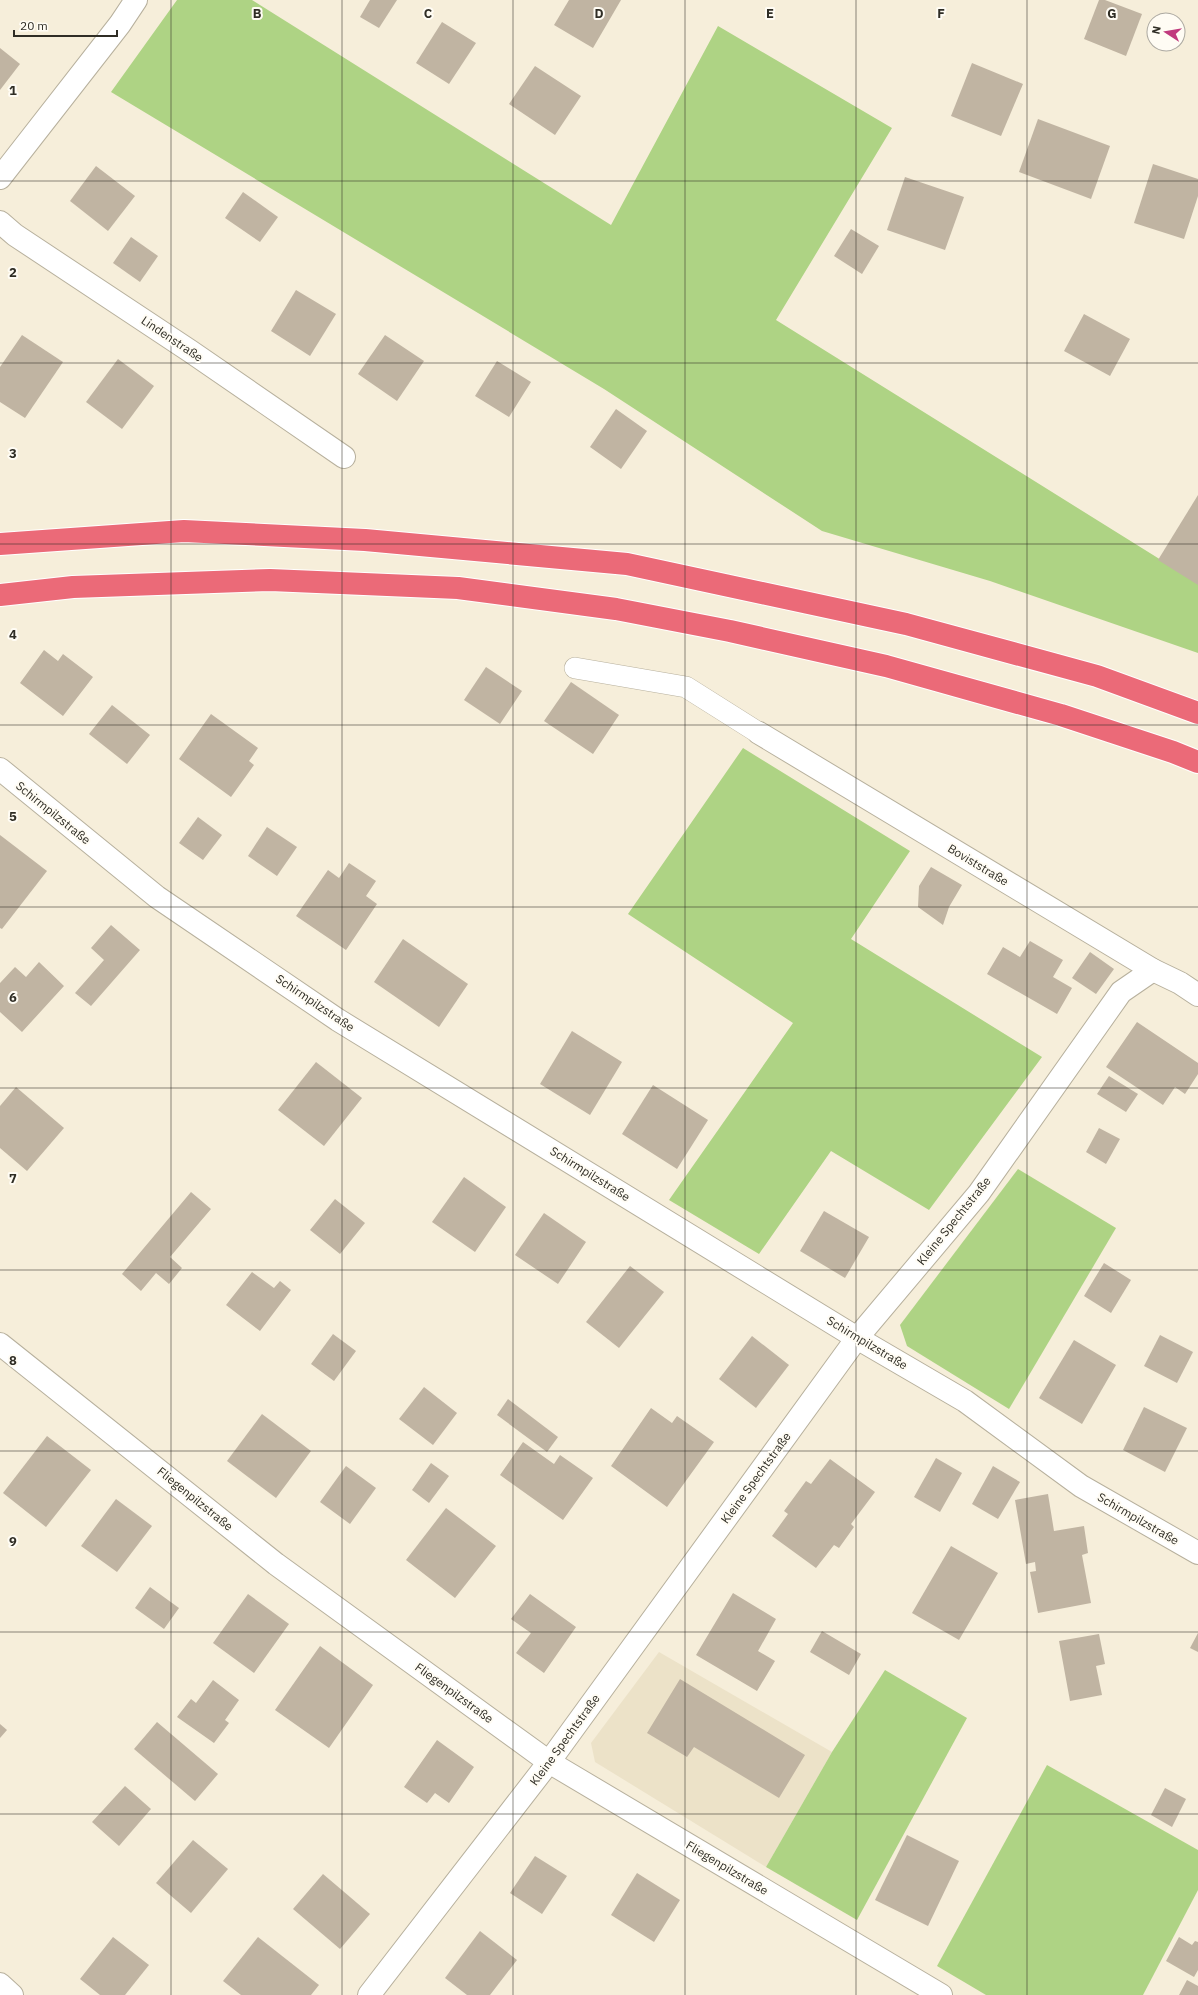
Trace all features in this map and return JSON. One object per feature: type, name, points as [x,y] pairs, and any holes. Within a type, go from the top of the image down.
[{"type":"highway","points":[[0,544],[184,532],[364,540],[627,564],[906,624],[1097,676],[1198,713]]},
{"type":"highway","points":[[0,595],[73,587],[270,580],[458,588],[616,609],[730,631],[886,666],[1061,715],[1198,762]]},
{"type":"street","points":[[0,178],[120,24],[136,0]]},
{"type":"street","name":"Lindenstraße","points":[[0,222],[15,235],[190,351],[344,457]]},
{"type":"street","name":"Boviststraße","points":[[759,733],[1153,970],[1180,983],[1198,995]]},
{"type":"street","name":"Schirmpilzstraße","points":[[0,769],[157,897],[338,1020],[857,1338],[965,1401],[1081,1486],[1198,1553]]},
{"type":"street","name":"Kleine Spechtstraße","points":[[369,1995],[549,1762],[857,1338],[979,1193],[1121,992],[1153,970]]},
{"type":"street","name":"Fliegenpilzstraße","points":[[0,1344],[276,1564],[549,1762],[941,1995]]},
{"type":"street","points":[[0,1984],[12,1995]]},
{"type":"lane","points":[[575,668],[686,687],[759,733]]},
{"type":"shaded area","points":[[659,1652],[832,1752],[766,1867],[595,1762],[591,1743]]},
{"type":"green space","points":[[177,0],[252,0],[611,225],[718,26],[892,128],[776,320],[1198,583],[1198,653],[990,581],[822,531],[604,389],[111,92]]},
{"type":"green space","points":[[743,748],[910,851],[851,939],[1042,1057],[929,1210],[831,1151],[759,1254],[669,1200],[793,1023],[628,914]]},
{"type":"green space","points":[[1018,1169],[1116,1228],[1009,1409],[907,1346],[900,1325]]},
{"type":"green space","points":[[885,1670],[967,1718],[857,1920],[766,1867],[832,1752]]},
{"type":"green space","points":[[1047,1765],[1198,1850],[1198,1890],[1143,1995],[986,1995],[937,1966]]},
{"type":"building","points":[[370,0],[397,0],[379,28],[360,17]]},
{"type":"building","points":[[569,0],[621,0],[593,48],[554,25]]},
{"type":"building","points":[[1099,0],[1105,0],[1142,14],[1126,56],[1084,39]]},
{"type":"building","points":[[442,22],[476,43],[449,84],[416,63]]},
{"type":"building","points":[[0,48],[20,64],[0,90]]},
{"type":"building","points":[[972,63],[1023,84],[1001,136],[951,116]]},
{"type":"building","points":[[535,66],[581,96],[555,135],[509,104]]},
{"type":"building","points":[[1038,119],[1110,146],[1091,199],[1019,172]]},
{"type":"building","points":[[1153,164],[1198,179],[1198,196],[1184,239],[1134,223]]},
{"type":"building","points":[[96,166],[135,196],[108,231],[70,201]]},
{"type":"building","points":[[905,177],[964,197],[945,250],[887,230]]},
{"type":"building","points":[[243,192],[278,217],[260,242],[225,218]]},
{"type":"building","points":[[851,229],[879,246],[862,274],[834,256]]},
{"type":"building","points":[[131,237],[158,256],[140,282],[113,263]]},
{"type":"building","points":[[296,290],[336,314],[310,356],[271,331]]},
{"type":"building","points":[[1084,314],[1130,339],[1110,376],[1064,351]]},
{"type":"building","points":[[22,335],[63,362],[25,418],[0,402],[0,367]]},
{"type":"building","points":[[385,335],[424,361],[397,401],[358,374]]},
{"type":"building","points":[[118,359],[154,386],[122,429],[86,402]]},
{"type":"building","points":[[497,361],[531,382],[509,417],[475,396]]},
{"type":"building","points":[[616,409],[647,431],[621,469],[590,447]]},
{"type":"building","points":[[1198,495],[1198,585],[1158,560]]},
{"type":"building","points":[[44,650],[58,661],[63,654],[93,677],[63,716],[20,683]]},
{"type":"building","points":[[486,667],[522,691],[500,724],[464,700]]},
{"type":"building","points":[[571,682],[619,715],[593,754],[544,721]]},
{"type":"building","points":[[112,705],[150,735],[127,764],[89,734]]},
{"type":"building","points":[[211,714],[258,748],[249,761],[254,765],[231,797],[179,759]]},
{"type":"building","points":[[198,817],[222,835],[203,860],[179,843]]},
{"type":"building","points":[[267,827],[297,847],[277,876],[248,856]]},
{"type":"building","points":[[0,835],[47,871],[2,929],[0,928]]},
{"type":"building","points":[[349,863],[376,881],[366,896],[377,904],[346,950],[296,916],[328,870],[339,878]]},
{"type":"building","points":[[931,867],[962,885],[949,907],[943,925],[918,907],[919,886]]},
{"type":"building","points":[[111,925],[140,950],[91,1006],[75,993],[104,960],[91,948]]},
{"type":"building","points":[[403,939],[468,984],[439,1027],[374,982]]},
{"type":"building","points":[[1030,941],[1063,960],[1053,977],[1072,988],[1057,1014],[987,974],[1003,947],[1020,957]]},
{"type":"building","points":[[1090,952],[1114,969],[1096,994],[1072,978]]},
{"type":"building","points":[[39,962],[64,986],[22,1032],[0,1012],[0,983],[15,967],[26,977]]},
{"type":"building","points":[[1137,1022],[1198,1063],[1198,1074],[1185,1094],[1175,1087],[1163,1105],[1106,1067]]},
{"type":"building","points":[[572,1031],[622,1062],[590,1115],[540,1084]]},
{"type":"building","points":[[316,1062],[362,1098],[324,1146],[278,1110]]},
{"type":"building","points":[[1109,1076],[1138,1094],[1126,1112],[1097,1094]]},
{"type":"building","points":[[653,1085],[708,1120],[677,1169],[622,1134]]},
{"type":"building","points":[[16,1087],[64,1128],[27,1171],[0,1148],[0,1106]]},
{"type":"building","points":[[1099,1128],[1120,1139],[1106,1164],[1086,1152]]},
{"type":"building","points":[[464,1177],[506,1207],[475,1252],[432,1222]]},
{"type":"building","points":[[191,1192],[211,1209],[170,1257],[182,1268],[169,1284],[156,1273],[141,1291],[122,1274]]},
{"type":"building","points":[[335,1199],[365,1223],[340,1254],[310,1230]]},
{"type":"building","points":[[824,1211],[869,1237],[845,1278],[800,1251]]},
{"type":"building","points":[[544,1213],[586,1242],[558,1284],[515,1255]]},
{"type":"building","points":[[1104,1263],[1131,1280],[1111,1313],[1084,1296]]},
{"type":"building","points":[[630,1266],[664,1292],[619,1348],[586,1322]]},
{"type":"building","points":[[252,1272],[274,1288],[280,1281],[291,1290],[260,1331],[226,1305]]},
{"type":"building","points":[[333,1334],[356,1351],[334,1381],[311,1364]]},
{"type":"building","points":[[1160,1335],[1193,1352],[1177,1383],[1144,1366]]},
{"type":"building","points":[[752,1336],[789,1365],[756,1408],[719,1379]]},
{"type":"building","points":[[1074,1340],[1116,1365],[1082,1424],[1039,1398]]},
{"type":"building","points":[[424,1387],[457,1413],[433,1445],[399,1419]]},
{"type":"building","points":[[508,1399],[558,1437],[547,1452],[497,1415]]},
{"type":"building","points":[[1144,1407],[1187,1428],[1165,1472],[1123,1450]]},
{"type":"building","points":[[651,1408],[672,1423],[677,1416],[714,1442],[667,1507],[611,1466]]},
{"type":"building","points":[[262,1414],[311,1451],[276,1498],[227,1461]]},
{"type":"building","points":[[47,1436],[91,1470],[46,1527],[3,1493]]},
{"type":"building","points":[[523,1442],[554,1464],[560,1455],[593,1478],[563,1520],[500,1475]]},
{"type":"building","points":[[936,1458],[962,1473],[940,1512],[914,1497]]},
{"type":"building","points":[[830,1459],[875,1492],[851,1524],[854,1527],[839,1548],[834,1545],[816,1568],[772,1536],[788,1514],[784,1511],[806,1481],[811,1484]]},
{"type":"building","points":[[431,1463],[449,1476],[429,1503],[412,1490]]},
{"type":"building","points":[[346,1466],[376,1488],[350,1524],[320,1502]]},
{"type":"building","points":[[993,1466],[1020,1482],[998,1519],[972,1504]]},
{"type":"building","points":[[1048,1494],[1054,1531],[1084,1526],[1088,1553],[1082,1555],[1091,1603],[1038,1613],[1030,1572],[1036,1571],[1035,1562],[1026,1564],[1015,1500]]},
{"type":"building","points":[[116,1499],[152,1526],[117,1572],[81,1546]]},
{"type":"building","points":[[446,1508],[496,1546],[455,1598],[406,1560]]},
{"type":"building","points":[[951,1546],[998,1573],[959,1640],[912,1613]]},
{"type":"building","points":[[150,1587],[179,1608],[164,1629],[135,1608]]},
{"type":"building","points":[[733,1593],[776,1619],[758,1651],[775,1661],[757,1691],[696,1655]]},
{"type":"building","points":[[248,1594],[289,1624],[254,1673],[213,1643]]},
{"type":"building","points":[[530,1594],[576,1627],[544,1673],[516,1653],[531,1633],[511,1619]]},
{"type":"building","points":[[822,1631],[861,1654],[849,1675],[810,1652]]},
{"type":"building","points":[[1198,1633],[1198,1652],[1190,1648]]},
{"type":"building","points":[[1099,1634],[1105,1664],[1096,1666],[1102,1695],[1070,1701],[1059,1641]]},
{"type":"building","points":[[320,1646],[373,1685],[329,1748],[275,1710]]},
{"type":"building","points":[[680,1679],[805,1755],[779,1798],[694,1747],[687,1757],[647,1733]]},
{"type":"building","points":[[213,1680],[239,1700],[225,1720],[229,1723],[214,1743],[177,1717],[191,1699],[196,1703]]},
{"type":"building","points":[[157,1722],[218,1774],[195,1801],[134,1749]]},
{"type":"building","points":[[0,1724],[7,1730],[0,1738]]},
{"type":"building","points":[[437,1740],[474,1767],[449,1803],[435,1793],[427,1803],[404,1787]]},
{"type":"building","points":[[125,1786],[151,1809],[119,1846],[92,1822]]},
{"type":"building","points":[[1165,1788],[1186,1799],[1172,1827],[1151,1815]]},
{"type":"building","points":[[907,1835],[959,1861],[928,1926],[875,1900]]},
{"type":"building","points":[[193,1840],[228,1869],[191,1913],[156,1883]]},
{"type":"building","points":[[535,1856],[567,1876],[542,1914],[510,1893]]},
{"type":"building","points":[[637,1873],[680,1900],[654,1942],[611,1915]]},
{"type":"building","points":[[323,1874],[370,1914],[340,1949],[293,1909]]},
{"type":"building","points":[[480,1931],[517,1960],[490,1995],[467,1995],[445,1978]]},
{"type":"building","points":[[113,1937],[149,1965],[125,1995],[100,1995],[80,1979]]},
{"type":"building","points":[[258,1937],[319,1985],[311,1995],[241,1995],[223,1981]]},
{"type":"building","points":[[1179,1937],[1192,1945],[1195,1941],[1198,1942],[1198,1970],[1194,1977],[1166,1961]]},
{"type":"building","points":[[1187,1980],[1198,1986],[1198,1995],[1179,1995]]}]
